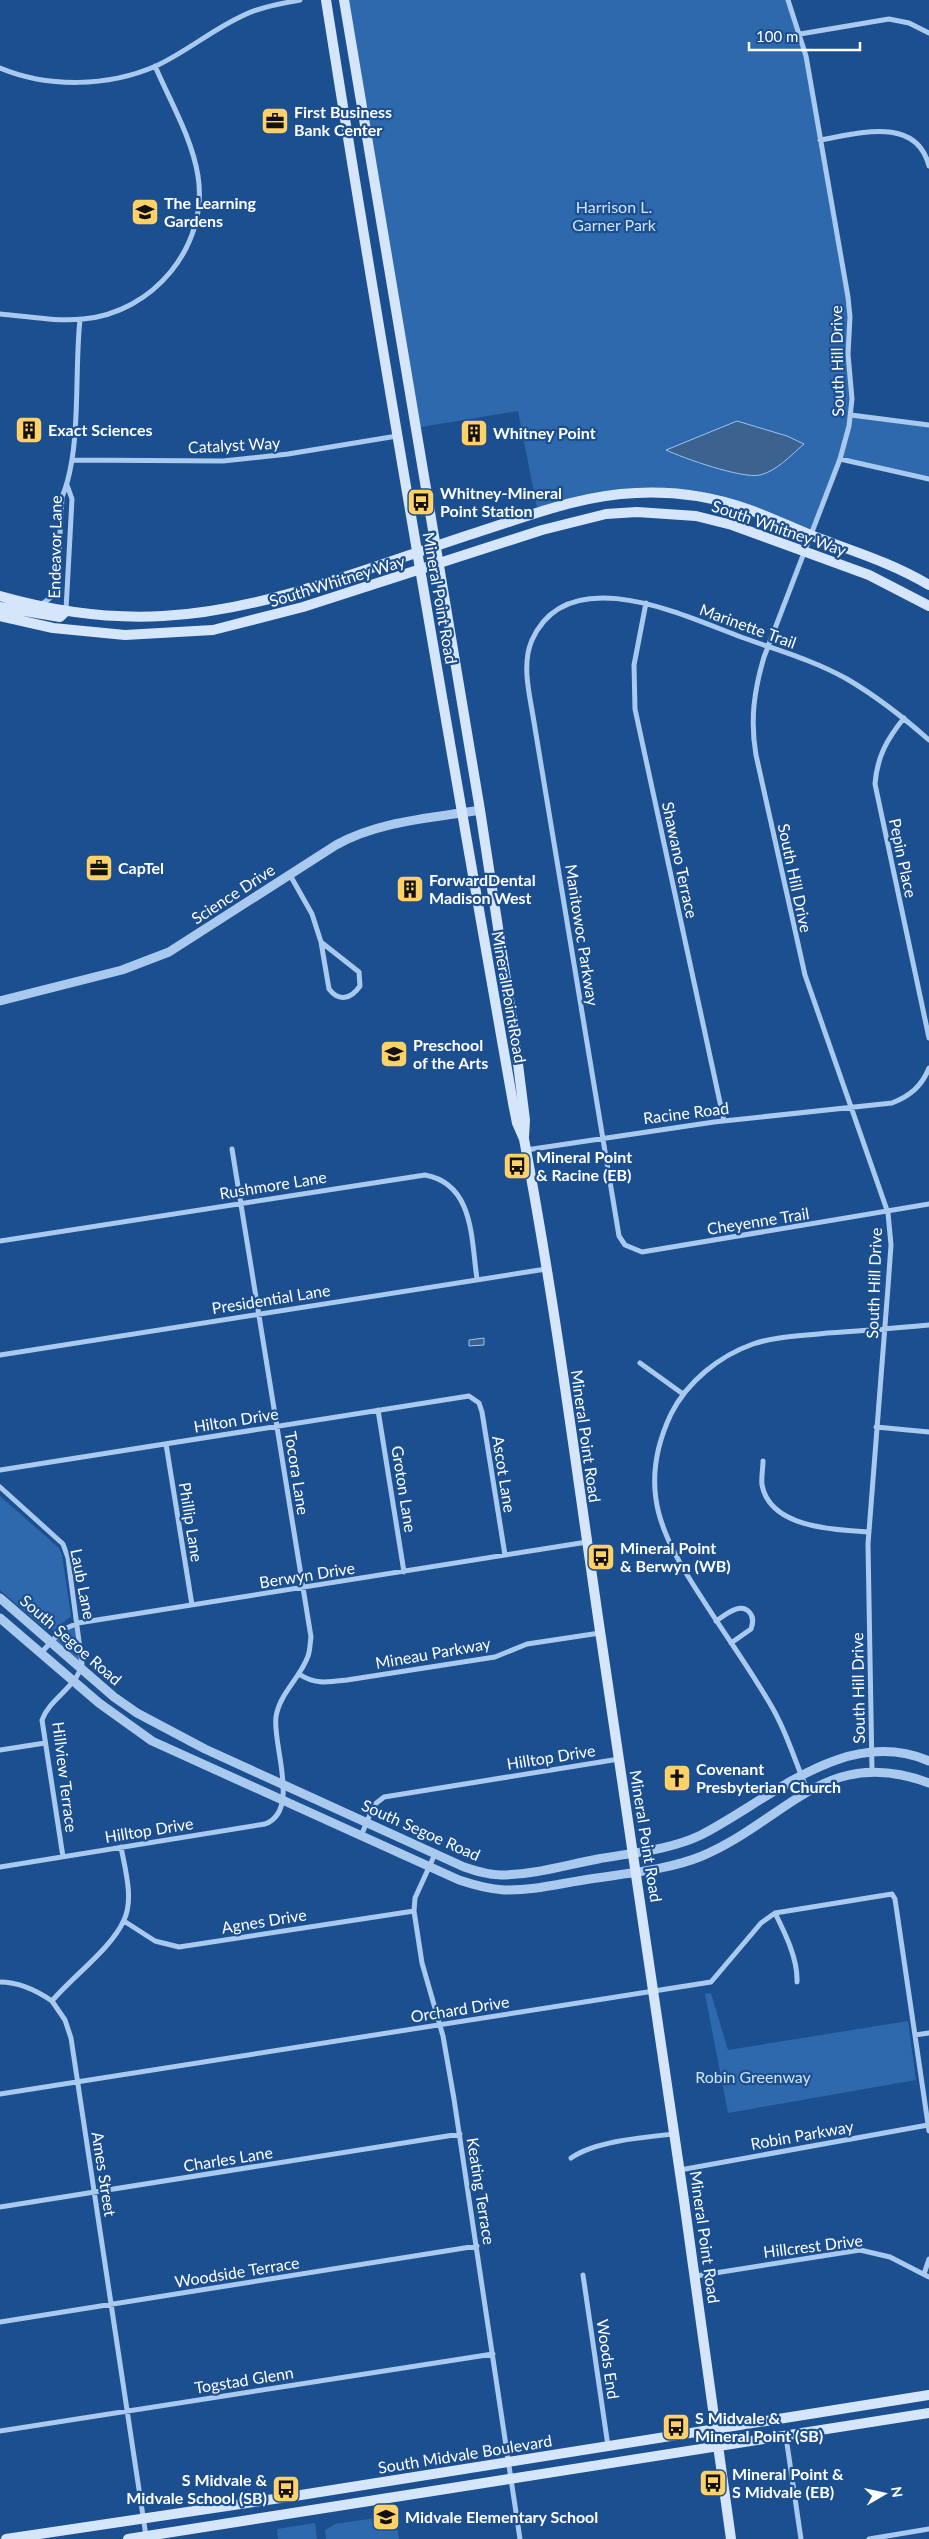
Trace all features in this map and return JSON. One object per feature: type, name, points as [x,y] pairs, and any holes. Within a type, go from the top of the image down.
[{"type":"main road","name":"Mineral Point Road","points":[[326,0],[369,279],[513,1103],[517,1123],[524,1139]]},
{"type":"main road","name":"Mineral Point Road","points":[[344,0],[480,810],[514,1032],[525,1120],[524,1139],[546,1268],[637,1871],[696,2276],[731,2539]]},
{"type":"main road","name":"South Whitney Way","points":[[0,596],[39,606],[90,614],[163,616],[220,610],[280,596],[584,500],[636,493],[708,499],[749,510],[876,558],[907,571],[929,584]]},
{"type":"main road","name":"South Whitney Way","points":[[0,616],[53,628],[125,636],[213,630],[303,608],[438,566],[542,530],[606,514],[637,512],[696,516],[732,525],[870,575],[929,606]]},
{"type":"main road","points":[[0,607],[60,617],[66,611]]},
{"type":"main road","name":"South Midvale Boulevard","points":[[10,2538],[143,2520],[929,2394]]},
{"type":"main road","name":"South Midvale Boulevard","points":[[128,2539],[929,2413]]},
{"type":"street","points":[[0,68],[40,79],[84,82],[116,78],[155,66],[240,16],[268,6],[300,0]]},
{"type":"street","name":"South Hill Drive","points":[[788,0],[806,56],[848,297],[851,415],[840,459],[806,552],[768,646],[753,701],[751,721],[756,755],[805,975],[888,1212],[890,1245],[869,1532],[872,1771]]},
{"type":"street","points":[[800,34],[889,19],[909,23],[929,33]]},
{"type":"street","points":[[0,314],[80,320],[122,310],[149,293],[178,262],[195,226],[199,202],[195,164],[155,66]]},
{"type":"street","points":[[820,140],[874,131],[893,131],[917,144],[926,156],[929,166]]},
{"type":"street","name":"Endeavor Lane","points":[[39,606],[50,599],[57,588],[62,497],[72,460],[80,320]]},
{"type":"street","points":[[851,415],[929,425]]},
{"type":"street","name":"Catalyst Way","points":[[72,460],[223,461],[288,454],[397,436]]},
{"type":"street","points":[[840,459],[929,479]]},
{"type":"street","name":"Endeavor Lane","points":[[66,611],[72,498],[67,484]]},
{"type":"street","name":"Marinette Trail","points":[[544,622],[562,607],[580,601],[620,598],[646,603],[815,663],[840,675],[904,718],[929,740]]},
{"type":"street","name":"Shawano Terrace","points":[[646,603],[634,665],[635,709],[724,1121]]},
{"type":"street","name":"Manitowoc Parkway","points":[[544,622],[531,641],[526,668],[619,1236],[625,1245],[633,1250]]},
{"type":"street","name":"Pepin Place","points":[[904,718],[884,745],[879,759],[875,784],[929,1038]]},
{"type":"street","name":"Science Drive","points":[[0,1002],[122,970],[152,960],[177,947],[336,845],[362,832],[480,810]]},
{"type":"street","points":[[290,876],[312,914],[321,942],[328,989],[333,995],[341,998],[350,996],[360,986],[359,972],[321,942]]},
{"type":"street","points":[[851,1108],[892,1103],[904,1098],[917,1088],[929,1068]]},
{"type":"street","name":"Racine Road","points":[[526,1150],[603,1137],[724,1121],[851,1108]]},
{"type":"street","name":"Tocora Lane","points":[[232,1148],[311,1637],[309,1655],[284,1697],[276,1717],[283,1793]]},
{"type":"street","name":"Rushmore Lane","points":[[0,1241],[416,1175],[434,1177],[446,1181],[462,1200],[477,1279]]},
{"type":"street","name":"Cheyenne Trail","points":[[633,1250],[642,1252],[667,1249],[929,1204]]},
{"type":"street","name":"Presidential Lane","points":[[0,1355],[546,1268]]},
{"type":"street","points":[[808,1792],[781,1723],[669,1546],[657,1511],[655,1477],[659,1445],[671,1415],[683,1394],[714,1364],[750,1345],[779,1338],[929,1325]]},
{"type":"street","points":[[640,1363],[683,1394]]},
{"type":"street","name":"Hilton Drive","points":[[0,1470],[462,1396],[475,1398]]},
{"type":"street","name":"Ascot Lane","points":[[475,1398],[482,1412],[505,1555]]},
{"type":"street","name":"Groton Lane","points":[[378,1410],[404,1572]]},
{"type":"street","points":[[876,1427],[929,1432]]},
{"type":"street","name":"Phillip Lane","points":[[166,1444],[192,1605]]},
{"type":"street","points":[[763,1461],[762,1484],[766,1494],[772,1504],[790,1518],[812,1526],[869,1532]]},
{"type":"street","name":"Laub Lane","points":[[0,1487],[64,1544],[78,1623],[81,1668]]},
{"type":"street","name":"Berwyn Drive","points":[[41,1653],[62,1630],[78,1623],[587,1542]]},
{"type":"street","name":"South Segoe Road","points":[[0,1598],[114,1697],[145,1718],[361,1836],[467,1883],[503,1890],[524,1889],[637,1871],[701,1856],[755,1826],[826,1782],[872,1771],[888,1771],[929,1783]]},
{"type":"street","points":[[716,1620],[739,1608],[747,1610],[752,1616],[750,1632],[731,1643]]},
{"type":"street","name":"South Segoe Road","points":[[0,1618],[119,1720],[152,1741],[283,1793],[367,1823],[477,1871],[500,1875],[520,1874],[634,1852],[674,1844],[699,1836],[752,1807],[801,1775],[839,1758],[871,1752],[893,1752],[929,1761]]},
{"type":"street","name":"Mineau Parkway","points":[[299,1674],[308,1680],[323,1683],[347,1680],[495,1657],[526,1644],[600,1633]]},
{"type":"street","points":[[73,1680],[81,1668]]},
{"type":"street","name":"Hillview Terrace","points":[[62,1857],[42,1720],[45,1712],[73,1680]]},
{"type":"street","points":[[0,1750],[45,1743]]},
{"type":"street","name":"Hilltop Drive","points":[[361,1836],[374,1805],[384,1797],[620,1759]]},
{"type":"street","name":"Hilltop Drive","points":[[0,1867],[265,1824],[271,1822],[276,1816],[283,1793]]},
{"type":"street","points":[[0,1982],[23,1985],[52,2001],[108,1942],[124,1921],[128,1889],[121,1847]]},
{"type":"street","name":"Keating Terrace","points":[[435,1854],[416,1898],[414,1910],[422,1963],[440,2024],[460,2134],[520,2539]]},
{"type":"street","points":[[796,1982],[797,1973],[791,1951],[775,1913],[885,1894],[894,1896],[929,2128]]},
{"type":"street","name":"Agnes Drive","points":[[124,1921],[155,1941],[180,1947],[414,1910]]},
{"type":"street","name":"Orchard Drive","points":[[0,2094],[711,1982],[761,1923],[775,1913]]},
{"type":"street","name":"Ames Street","points":[[52,2001],[69,2031],[146,2536]]},
{"type":"street","points":[[915,2035],[929,2033]]},
{"type":"street","name":"Robin Parkway","points":[[680,2170],[929,2128]]},
{"type":"street","name":"Charles Lane","points":[[0,2207],[460,2134]]},
{"type":"street","points":[[571,2158],[579,2152],[615,2143],[675,2134]]},
{"type":"street","name":"Woodside Terrace","points":[[0,2322],[477,2246]]},
{"type":"street","name":"Hillcrest Drive","points":[[696,2276],[860,2250],[881,2253],[926,2276]]},
{"type":"street","points":[[926,2276],[929,2259]]},
{"type":"street","name":"Woods End","points":[[583,2275],[608,2446]]},
{"type":"street","name":"Togstad Glenn","points":[[0,2431],[493,2354]]},
{"type":"street","points":[[786,2437],[801,2539]]},
{"type":"street","points":[[869,2539],[929,2529]]},
{"type":"green space","name":"Harrison L. Garner Park","points":[[344,0],[788,0],[800,34],[848,297],[851,415],[929,425],[929,479],[840,459],[811,535],[708,499],[636,493],[538,513],[518,411],[415,428]]},
{"type":"green space","points":[[0,1496],[59,1548],[62,1555],[71,1616],[54,1630],[45,1629],[0,1590]]},
{"type":"green space","points":[[78,1623],[82,1664],[50,1642],[57,1635]]},
{"type":"green space","name":"Robin Greenway","points":[[711,1993],[728,2050],[908,2021],[916,2080],[728,2113],[705,1994]]},
{"type":"green space","points":[[395,2515],[399,2539],[326,2539],[325,2530],[335,2524]]},
{"type":"green space","points":[[315,2523],[317,2539],[278,2539],[277,2529]]},
{"type":"shaded area","points":[[737,421],[787,436],[804,444],[784,462],[760,475],[727,471],[666,450]]},
{"type":"shaded area","points":[[484,1338],[484,1345],[469,1346],[469,1340]]},
{"type":"place","name":"First Business Bank Center","points":[[275,121]]},
{"type":"place","name":"The Learning Gardens","points":[[145,212]]},
{"type":"place","name":"Exact Sciences","points":[[29,430]]},
{"type":"place","name":"Whitney Point","points":[[474,433]]},
{"type":"place","name":"Whitney-Mineral Point Station","points":[[421,502]]},
{"type":"place","name":"CapTel","points":[[99,868]]},
{"type":"place","name":"ForwardDental Madison West","points":[[410,889]]},
{"type":"place","name":"Preschool of the Arts","points":[[394,1054]]},
{"type":"place","name":"Mineral Point & Racine (EB)","points":[[517,1166]]},
{"type":"place","name":"Mineral Point & Berwyn (WB)","points":[[601,1557]]},
{"type":"place","name":"Covenant Presbyterian Church","points":[[677,1778]]},
{"type":"place","name":"S Midvale & Mineral Point (SB)","points":[[676,2427]]},
{"type":"place","name":"Mineral Point & S Midvale (EB)","points":[[713,2483]]},
{"type":"place","name":"S Midvale & Midvale School (SB)","points":[[286,2489]]},
{"type":"place","name":"Midvale Elementary School","points":[[386,2517]]}]
